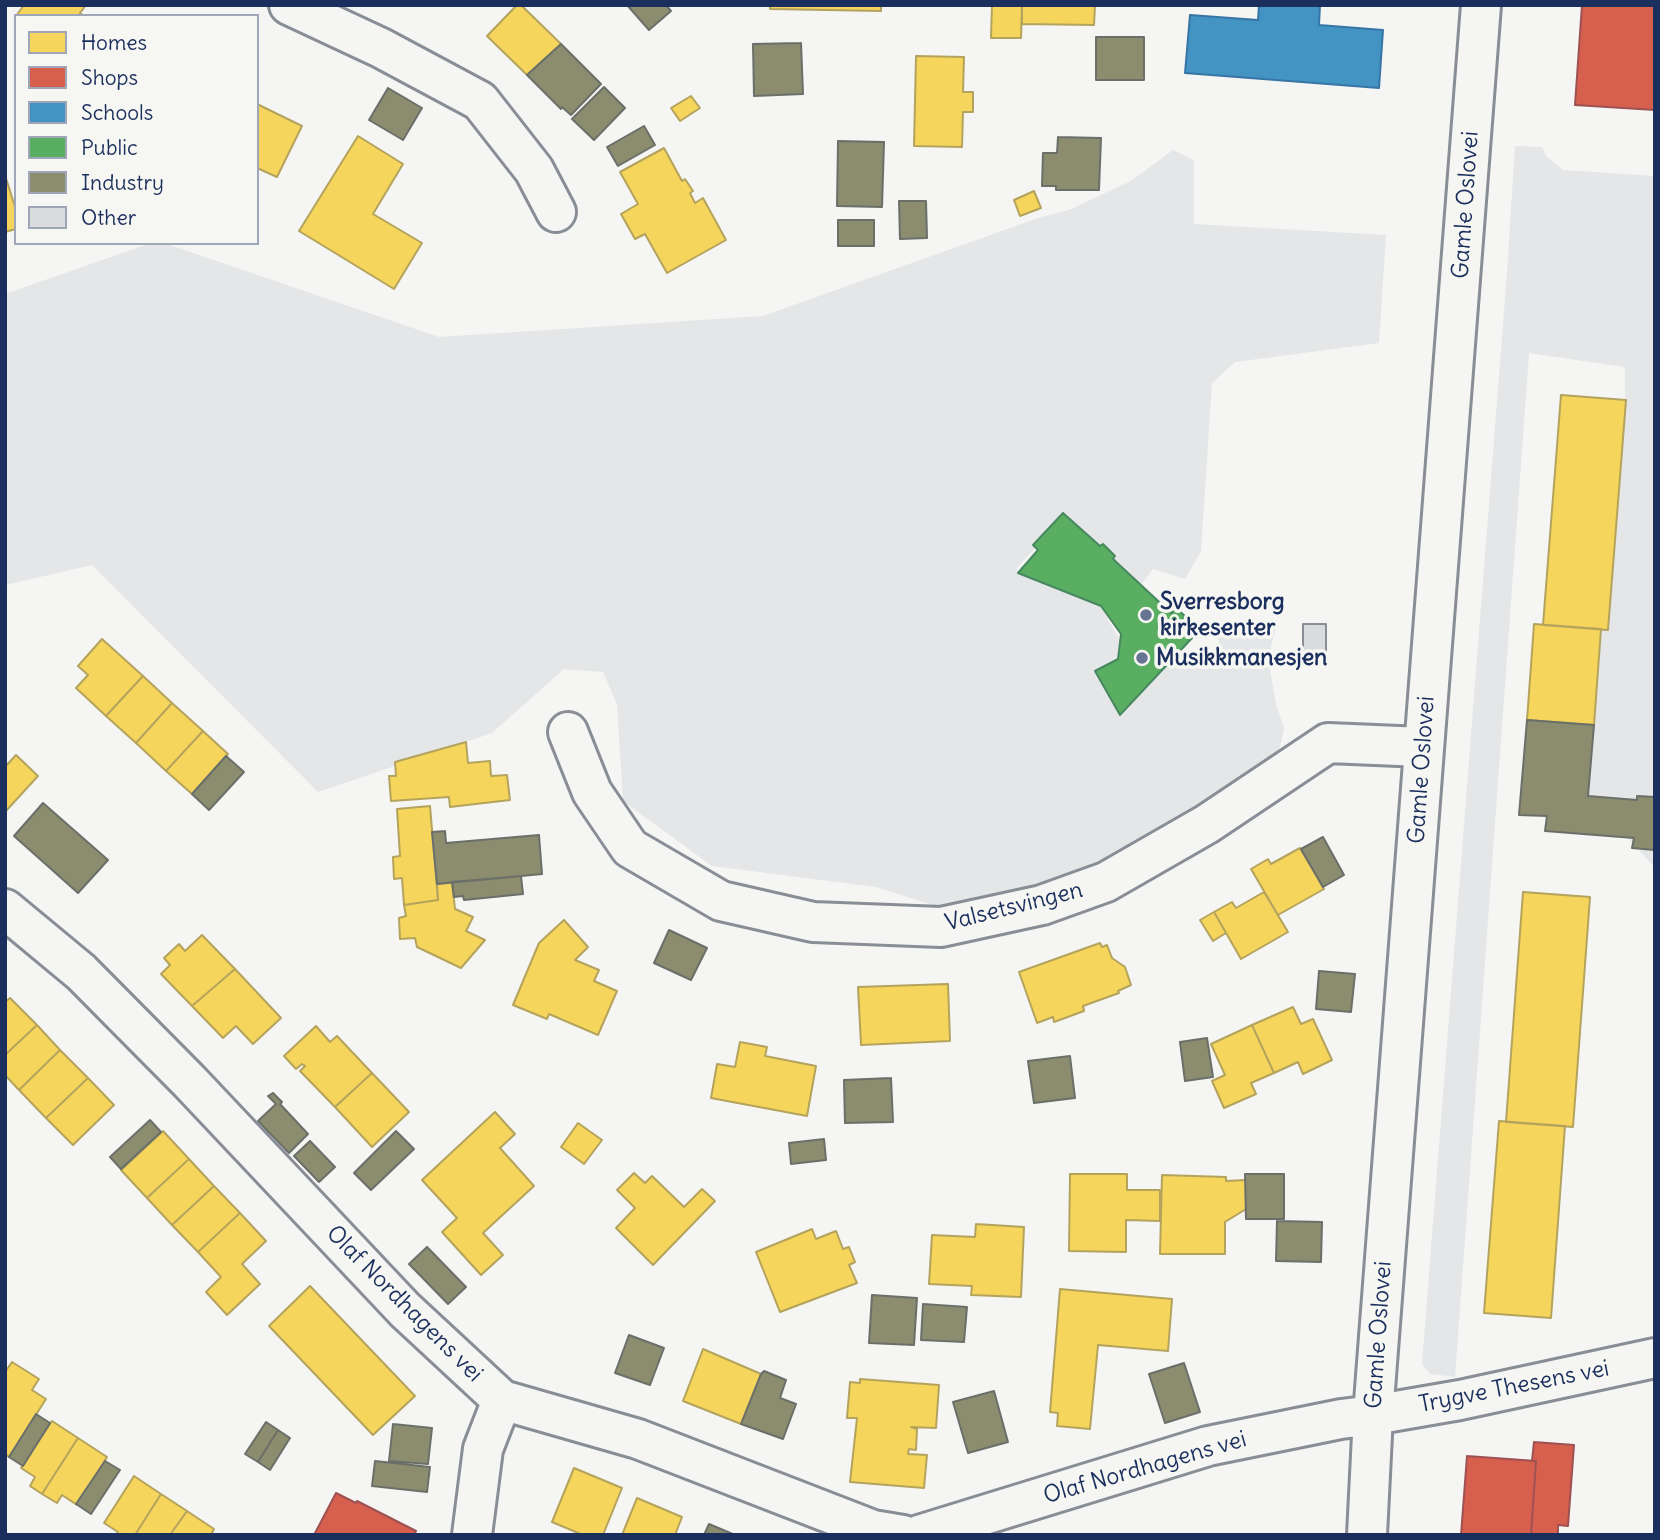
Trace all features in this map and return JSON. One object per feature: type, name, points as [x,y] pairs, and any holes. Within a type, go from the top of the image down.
[{"type":"street","points":[[289,5],[380,48],[480,101],[534,170],[556,212]]},
{"type":"street","name":"Gamle Oslovei","points":[[1367,1535],[1373,1415],[1481,5]]},
{"type":"street","name":"Valsetsvingen","points":[[568,732],[592,792],[630,848],[721,901],[813,922],[941,927],[1042,905],[1106,882],[1207,824],[1328,743],[1423,747]]},
{"type":"street","name":"Olaf Nordhagens vei","points":[[5,909],[81,972],[190,1082],[405,1310],[502,1400],[638,1439],[873,1530],[903,1535]]},
{"type":"street","name":"Trygve Thesens vei","points":[[1373,1415],[1460,1400],[1655,1358]]},
{"type":"street","points":[[472,1535],[483,1449],[502,1400]]},
{"type":"street","name":"Olaf Nordhagens vei","points":[[919,1535],[1208,1446],[1373,1415]]},
{"type":"shaded area","points":[[1515,146],[1542,147],[1547,157],[1563,170],[1655,176],[1655,868],[1589,795],[1601,630],[1609,630],[1625,367],[1529,353],[1455,1377],[1430,1374],[1422,1364]]},
{"type":"shaded area","points":[[1173,150],[1194,160],[1194,224],[1386,235],[1379,343],[1235,362],[1212,383],[1201,551],[1185,579],[1153,569],[1141,585],[1065,515],[1016,569],[1101,607],[1126,651],[1096,671],[1121,716],[1174,657],[1219,656],[1218,630],[1276,628],[1268,658],[1276,704],[1284,728],[1279,752],[1199,809],[1095,864],[1029,886],[936,906],[876,887],[712,866],[623,801],[617,704],[603,672],[564,669],[492,733],[318,792],[92,565],[5,585],[5,294],[145,245],[170,245],[439,337],[763,316],[1041,217],[1069,210],[1131,181]]},
{"type":"building: Homes","points":[[24,5],[86,5],[81,14],[17,14]]},
{"type":"building: Homes","points":[[517,5],[521,5],[561,44],[527,75],[487,36]]},
{"type":"building: Homes","points":[[770,5],[881,5],[881,11],[770,9]]},
{"type":"building: Homes","points":[[992,5],[1022,5],[1021,38],[991,38]]},
{"type":"building: Homes","points":[[1022,5],[1095,5],[1094,25],[1022,24]]},
{"type":"building: Homes","points":[[916,56],[964,57],[963,92],[973,92],[973,112],[963,112],[962,147],[914,146]]},
{"type":"building: Homes","points":[[691,96],[700,108],[680,121],[671,108]]},
{"type":"building: Homes","points":[[259,105],[302,126],[277,177],[259,169]]},
{"type":"building: Homes","points":[[358,136],[403,164],[373,214],[422,243],[394,289],[299,231]]},
{"type":"building: Homes","points":[[664,148],[682,181],[685,179],[693,191],[690,193],[695,203],[703,198],[726,240],[667,273],[645,234],[635,239],[621,214],[638,204],[620,172]]},
{"type":"building: Homes","points":[[5,175],[14,204],[14,230],[5,232]]},
{"type":"building: Homes","points":[[1034,191],[1041,208],[1020,216],[1014,200]]},
{"type":"building: Homes","points":[[1561,395],[1626,400],[1608,630],[1543,625]]},
{"type":"building: Homes","points":[[1534,624],[1601,629],[1594,725],[1527,720]]},
{"type":"building: Homes","points":[[102,639],[143,676],[106,716],[76,688],[88,675],[78,666]]},
{"type":"building: Homes","points":[[143,676],[172,703],[136,743],[106,716]]},
{"type":"building: Homes","points":[[172,703],[203,731],[166,771],[136,743]]},
{"type":"building: Homes","points":[[203,731],[228,754],[192,794],[166,771]]},
{"type":"building: Homes","points":[[466,742],[468,763],[490,761],[491,776],[507,775],[510,800],[450,807],[449,797],[391,801],[389,776],[396,776],[395,762]]},
{"type":"building: Homes","points":[[16,755],[38,776],[5,812],[5,767]]},
{"type":"building: Homes","points":[[430,806],[438,900],[404,905],[402,878],[394,879],[393,857],[400,856],[397,809]]},
{"type":"building: Homes","points":[[1300,848],[1324,889],[1278,915],[1251,869],[1268,859],[1271,864]]},
{"type":"building: Homes","points":[[452,882],[455,909],[473,917],[466,931],[485,940],[461,968],[417,947],[415,938],[400,939],[399,918],[406,916],[404,905],[438,900],[437,884]]},
{"type":"building: Homes","points":[[1264,892],[1288,932],[1241,959],[1214,912],[1232,902],[1236,908]]},
{"type":"building: Homes","points":[[1523,892],[1590,897],[1573,1127],[1506,1122]]},
{"type":"building: Homes","points":[[1214,912],[1226,933],[1213,941],[1200,920]]},
{"type":"building: Homes","points":[[564,920],[588,947],[575,960],[599,970],[594,981],[617,991],[598,1035],[549,1014],[547,1019],[513,1005],[539,943]]},
{"type":"building: Homes","points":[[202,935],[235,969],[192,1006],[161,974],[170,965],[164,958],[179,944],[185,951]]},
{"type":"building: Homes","points":[[1100,943],[1102,947],[1107,945],[1112,958],[1125,967],[1131,985],[1118,991],[1119,993],[1083,1006],[1084,1011],[1054,1022],[1053,1017],[1037,1023],[1019,972]]},
{"type":"building: Homes","points":[[235,969],[281,1018],[253,1044],[236,1026],[223,1038],[192,1006]]},
{"type":"building: Homes","points":[[948,984],[950,1041],[861,1045],[858,987]]},
{"type":"building: Homes","points":[[10,998],[37,1025],[5,1055],[5,1002]]},
{"type":"building: Homes","points":[[1293,1007],[1301,1024],[1313,1019],[1332,1060],[1303,1074],[1298,1062],[1274,1073],[1252,1025]]},
{"type":"building: Homes","points":[[37,1025],[60,1050],[19,1090],[5,1075],[5,1055]]},
{"type":"building: Homes","points":[[1252,1025],[1274,1073],[1251,1083],[1256,1094],[1224,1108],[1212,1081],[1225,1075],[1211,1044]]},
{"type":"building: Homes","points":[[316,1026],[330,1042],[337,1036],[372,1073],[335,1107],[300,1071],[305,1066],[302,1064],[296,1069],[284,1056]]},
{"type":"building: Homes","points":[[740,1042],[767,1047],[765,1056],[816,1066],[807,1116],[711,1098],[717,1064],[735,1067]]},
{"type":"building: Homes","points":[[60,1050],[88,1078],[46,1118],[19,1090]]},
{"type":"building: Homes","points":[[372,1073],[409,1112],[372,1147],[335,1107]]},
{"type":"building: Homes","points":[[88,1078],[114,1105],[73,1145],[46,1118]]},
{"type":"building: Homes","points":[[495,1112],[515,1134],[500,1148],[534,1186],[483,1233],[503,1255],[481,1275],[442,1232],[457,1218],[422,1180]]},
{"type":"building: Homes","points":[[1499,1121],[1565,1126],[1551,1318],[1484,1313]]},
{"type":"building: Homes","points":[[578,1123],[602,1140],[584,1164],[561,1147]]},
{"type":"building: Homes","points":[[163,1131],[189,1159],[147,1198],[121,1170]]},
{"type":"building: Homes","points":[[189,1159],[214,1186],[172,1225],[147,1198]]},
{"type":"building: Homes","points":[[634,1173],[645,1183],[652,1176],[684,1207],[702,1189],[715,1201],[653,1265],[616,1228],[635,1208],[617,1190]]},
{"type":"building: Homes","points":[[1070,1174],[1127,1174],[1127,1190],[1160,1190],[1160,1221],[1126,1220],[1126,1252],[1069,1251]]},
{"type":"building: Homes","points":[[1162,1175],[1226,1177],[1226,1181],[1246,1180],[1246,1209],[1225,1222],[1225,1254],[1160,1254]]},
{"type":"building: Homes","points":[[214,1186],[240,1213],[198,1252],[172,1225]]},
{"type":"building: Homes","points":[[240,1213],[266,1241],[242,1264],[260,1284],[227,1315],[206,1292],[221,1277],[198,1252]]},
{"type":"building: Homes","points":[[976,1224],[1024,1227],[1021,1297],[971,1295],[972,1286],[929,1284],[932,1235],[975,1237]]},
{"type":"building: Homes","points":[[812,1229],[816,1239],[836,1231],[843,1249],[849,1247],[855,1262],[849,1265],[857,1283],[780,1312],[756,1252]]},
{"type":"building: Homes","points":[[310,1286],[415,1396],[373,1435],[269,1326]]},
{"type":"building: Homes","points":[[1060,1289],[1172,1299],[1168,1351],[1098,1345],[1090,1429],[1057,1426],[1058,1413],[1050,1412]]},
{"type":"building: Homes","points":[[703,1349],[761,1374],[741,1424],[683,1401]]},
{"type":"building: Homes","points":[[12,1362],[39,1379],[32,1390],[46,1399],[9,1457],[5,1454],[5,1372]]},
{"type":"building: Homes","points":[[860,1379],[939,1385],[936,1428],[911,1427],[917,1429],[916,1450],[909,1449],[908,1454],[927,1455],[924,1488],[850,1482],[857,1418],[847,1418],[850,1382],[860,1383]]},
{"type":"building: Homes","points":[[52,1421],[78,1438],[42,1494],[30,1486],[35,1477],[21,1468]]},
{"type":"building: Homes","points":[[78,1438],[107,1457],[77,1505],[62,1495],[57,1503],[42,1494]]},
{"type":"building: Homes","points":[[574,1468],[622,1488],[603,1535],[583,1535],[552,1522]]},
{"type":"building: Homes","points":[[134,1476],[161,1494],[135,1535],[116,1535],[118,1532],[104,1523]]},
{"type":"building: Homes","points":[[161,1494],[187,1511],[170,1535],[135,1535]]},
{"type":"building: Homes","points":[[637,1498],[682,1517],[675,1535],[622,1535]]},
{"type":"building: Homes","points":[[187,1511],[214,1529],[211,1535],[170,1535]]},
{"type":"building: Shops","points":[[1582,5],[1655,5],[1655,110],[1575,105]]},
{"type":"building: Shops","points":[[1534,1442],[1574,1445],[1568,1526],[1558,1525],[1558,1535],[1531,1535],[1536,1461],[1532,1461]]},
{"type":"building: Shops","points":[[1467,1456],[1536,1461],[1531,1535],[1461,1535]]},
{"type":"building: Shops","points":[[336,1493],[416,1531],[414,1535],[314,1535]]},
{"type":"building: Schools","points":[[1259,5],[1320,5],[1319,25],[1383,30],[1379,88],[1185,73],[1190,15],[1258,20]]},
{"type":"building: Public","name":"Sverresborg kirkesenter","points":[[1063,513],[1100,546],[1103,544],[1115,556],[1113,559],[1171,613],[1176,608],[1186,617],[1180,622],[1194,636],[1120,715],[1095,671],[1118,659],[1121,634],[1101,606],[1018,573],[1038,550],[1033,545]]},
{"type":"building: Industry","points":[[627,5],[666,5],[671,11],[649,30]]},
{"type":"building: Industry","points":[[1096,37],[1144,37],[1144,80],[1096,80]]},
{"type":"building: Industry","points":[[801,43],[803,94],[754,96],[753,44]]},
{"type":"building: Industry","points":[[561,44],[601,84],[571,115],[562,107],[561,109],[527,75]]},
{"type":"building: Industry","points":[[604,87],[625,108],[594,140],[572,119]]},
{"type":"building: Industry","points":[[388,88],[422,108],[403,140],[369,120]]},
{"type":"building: Industry","points":[[644,126],[655,145],[618,166],[607,147]]},
{"type":"building: Industry","points":[[1058,137],[1101,138],[1099,190],[1056,190],[1056,186],[1042,186],[1043,153],[1057,153]]},
{"type":"building: Industry","points":[[838,141],[884,142],[882,207],[837,206]]},
{"type":"building: Industry","points":[[899,201],[926,201],[927,238],[900,239]]},
{"type":"building: Industry","points":[[838,220],[874,220],[874,246],[838,246]]},
{"type":"building: Industry","points":[[1527,720],[1594,725],[1588,796],[1637,800],[1637,796],[1655,797],[1655,850],[1632,848],[1634,838],[1545,831],[1547,816],[1519,815]]},
{"type":"building: Industry","points":[[226,756],[244,772],[209,810],[192,794]]},
{"type":"building: Industry","points":[[43,803],[108,860],[78,893],[14,836]]},
{"type":"building: Industry","points":[[445,831],[446,843],[539,835],[542,874],[437,884],[432,832]]},
{"type":"building: Industry","points":[[1323,837],[1344,875],[1323,887],[1301,849]]},
{"type":"building: Industry","points":[[521,876],[523,894],[464,900],[463,896],[454,897],[452,882]]},
{"type":"building: Industry","points":[[669,930],[707,948],[691,980],[654,963]]},
{"type":"building: Industry","points":[[1319,971],[1355,974],[1351,1012],[1316,1009]]},
{"type":"building: Industry","points":[[1207,1038],[1213,1077],[1185,1081],[1180,1042]]},
{"type":"building: Industry","points":[[1070,1056],[1075,1098],[1034,1103],[1028,1061]]},
{"type":"building: Industry","points":[[891,1078],[893,1122],[845,1123],[844,1080]]},
{"type":"building: Industry","points":[[273,1093],[308,1134],[289,1153],[258,1121],[276,1104],[268,1096]]},
{"type":"building: Industry","points":[[150,1120],[161,1132],[121,1169],[110,1157]]},
{"type":"building: Industry","points":[[396,1131],[414,1149],[371,1190],[354,1173]]},
{"type":"building: Industry","points":[[824,1139],[826,1160],[791,1164],[789,1143]]},
{"type":"building: Industry","points":[[310,1141],[335,1167],[319,1182],[294,1156]]},
{"type":"building: Industry","points":[[1245,1174],[1284,1174],[1284,1219],[1246,1219]]},
{"type":"building: Industry","points":[[1277,1221],[1322,1222],[1321,1262],[1276,1261]]},
{"type":"building: Industry","points":[[427,1247],[466,1287],[448,1304],[409,1264]]},
{"type":"building: Industry","points":[[872,1295],[917,1298],[914,1345],[869,1343]]},
{"type":"building: Industry","points":[[923,1304],[967,1307],[964,1342],[921,1340]]},
{"type":"building: Industry","points":[[629,1335],[664,1348],[650,1385],[615,1373]]},
{"type":"building: Industry","points":[[1184,1363],[1200,1412],[1165,1423],[1149,1374]]},
{"type":"building: Industry","points":[[764,1371],[786,1380],[780,1398],[796,1404],[783,1439],[741,1424]]},
{"type":"building: Industry","points":[[994,1391],[1008,1442],[968,1453],[953,1402]]},
{"type":"building: Industry","points":[[36,1414],[50,1423],[23,1466],[9,1457]]},
{"type":"building: Industry","points":[[266,1422],[278,1430],[258,1462],[245,1454]]},
{"type":"building: Industry","points":[[393,1424],[432,1428],[428,1464],[389,1461]]},
{"type":"building: Industry","points":[[278,1430],[290,1438],[270,1470],[258,1462]]},
{"type":"building: Industry","points":[[105,1461],[120,1470],[91,1514],[76,1504]]},
{"type":"building: Industry","points":[[375,1461],[430,1467],[427,1492],[372,1486]]},
{"type":"building: Industry","points":[[709,1524],[735,1535],[704,1535]]},
{"type":"building: Other","points":[[1303,624],[1326,624],[1326,653],[1303,654]]},
{"type":"place","name":"Sverresborg kirkesenter","points":[[1146,615]]},
{"type":"place","name":"Musikkmanesjen","points":[[1142,658]]}]
